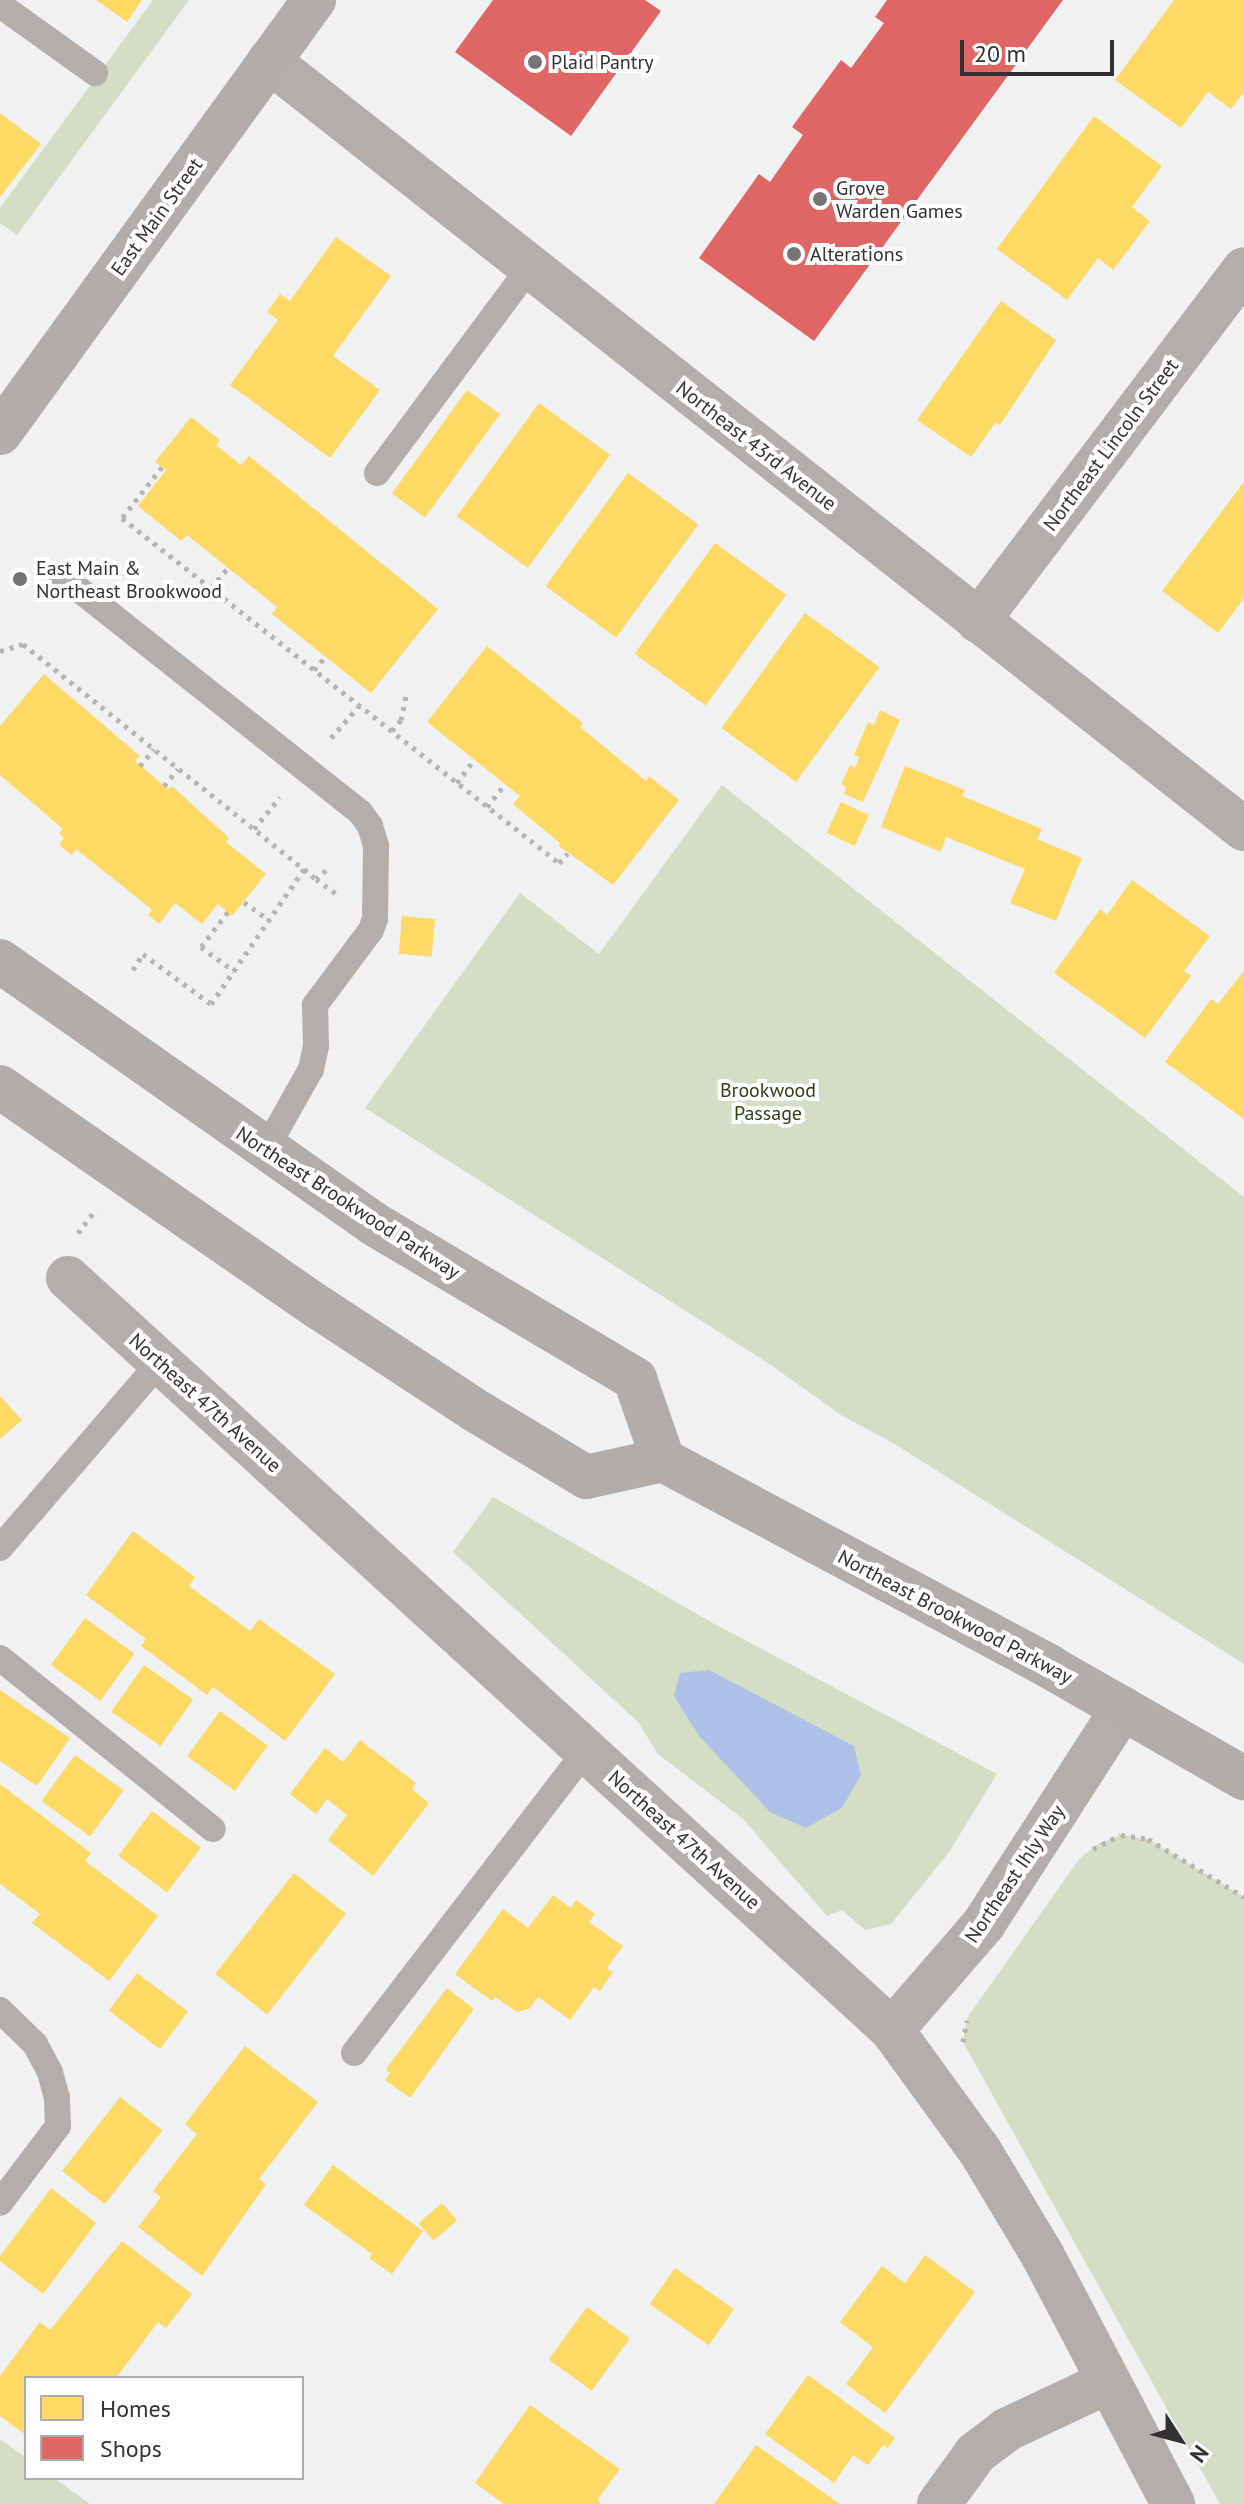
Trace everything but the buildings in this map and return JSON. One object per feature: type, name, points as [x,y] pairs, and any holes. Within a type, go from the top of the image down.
[{"type":"main road","name":"East Main Street","points":[[0,433],[314,0]]},
{"type":"main road","name":"Northeast Brookwood Parkway","points":[[0,961],[265,1151],[374,1224],[635,1379],[663,1460],[1123,1708],[1244,1778]]},
{"type":"main road","points":[[0,1087],[122,1173],[473,1409],[586,1477],[663,1460]]},
{"type":"street","name":"Northeast 43rd Avenue","points":[[269,61],[1244,829]]},
{"type":"street","name":"Northeast Lincoln Street","points":[[978,621],[1244,269]]},
{"type":"street","name":"Northeast 47th Avenue","points":[[68,1278],[892,2030],[980,2151],[1043,2256],[1173,2504]]},
{"type":"street","name":"Northeast Ihly Way","points":[[892,2030],[983,1925],[1123,1708]]},
{"type":"street","points":[[939,2504],[976,2453],[1006,2430],[1108,2382]]},
{"type":"lane","points":[[0,5],[95,73]]},
{"type":"lane","points":[[377,473],[530,267]]},
{"type":"lane","points":[[62,576],[360,812],[370,826],[376,846],[375,919],[371,930],[315,1005],[316,1046],[311,1069],[265,1151]]},
{"type":"lane","points":[[0,1548],[160,1362]]},
{"type":"lane","points":[[0,1658],[213,1829]]},
{"type":"lane","points":[[354,2053],[586,1751]]},
{"type":"lane","points":[[0,2010],[35,2044],[50,2072],[57,2098],[58,2126],[0,2203]]},
{"type":"path","points":[[162,467],[122,518],[559,863],[568,853]]},
{"type":"path","points":[[211,588],[228,568]]},
{"type":"path","points":[[0,651],[23,644],[342,898]]},
{"type":"path","points":[[314,670],[325,657]]},
{"type":"path","points":[[392,731],[401,720],[406,697]]},
{"type":"path","points":[[140,766],[154,749]]},
{"type":"path","points":[[457,783],[474,760]]},
{"type":"path","points":[[164,786],[178,769]]},
{"type":"path","points":[[487,807],[505,784]]},
{"type":"path","points":[[133,970],[143,954],[211,1004],[304,869]]},
{"type":"path","points":[[316,879],[326,870]]},
{"type":"path","points":[[244,902],[269,920]]},
{"type":"path","points":[[228,912],[201,947],[234,971]]},
{"type":"path","points":[[68,1278],[62,1255],[122,1173]]},
{"type":"path","points":[[1090,1850],[1121,1835],[1148,1839],[1244,1897]]},
{"type":"path","points":[[963,2042],[967,2018],[976,2007]]},
{"type":"green space","points":[[153,0],[189,0],[17,235],[0,223],[0,208]]},
{"type":"green space","name":"Brookwood Passage","points":[[722,785],[1244,1197],[1244,1664],[893,1443],[841,1415],[768,1363],[365,1108],[520,893],[599,954]]},
{"type":"green space","points":[[493,1497],[709,1621],[997,1774],[949,1852],[891,1924],[865,1930],[842,1910],[827,1916],[743,1819],[658,1754],[638,1722],[453,1552]]},
{"type":"green space","points":[[1121,1835],[1148,1839],[1244,1897],[1244,2504],[1220,2504],[963,2042],[967,2018],[1080,1858],[1100,1843]]},
{"type":"green space","points":[[0,2439],[24,2457],[24,2480],[57,2480],[90,2504],[0,2504]]},
{"type":"water","points":[[709,1670],[854,1746],[861,1775],[842,1808],[806,1828],[770,1812],[699,1736],[674,1696],[680,1673]]},
{"type":"place","name":"Plaid Pantry","points":[[535,62]]},
{"type":"place","name":"Grove Warden Games","points":[[820,199]]},
{"type":"place","name":"Alterations","points":[[794,254]]},
{"type":"place","name":"East Main & Northeast Brookwood","points":[[20,579]]}]
